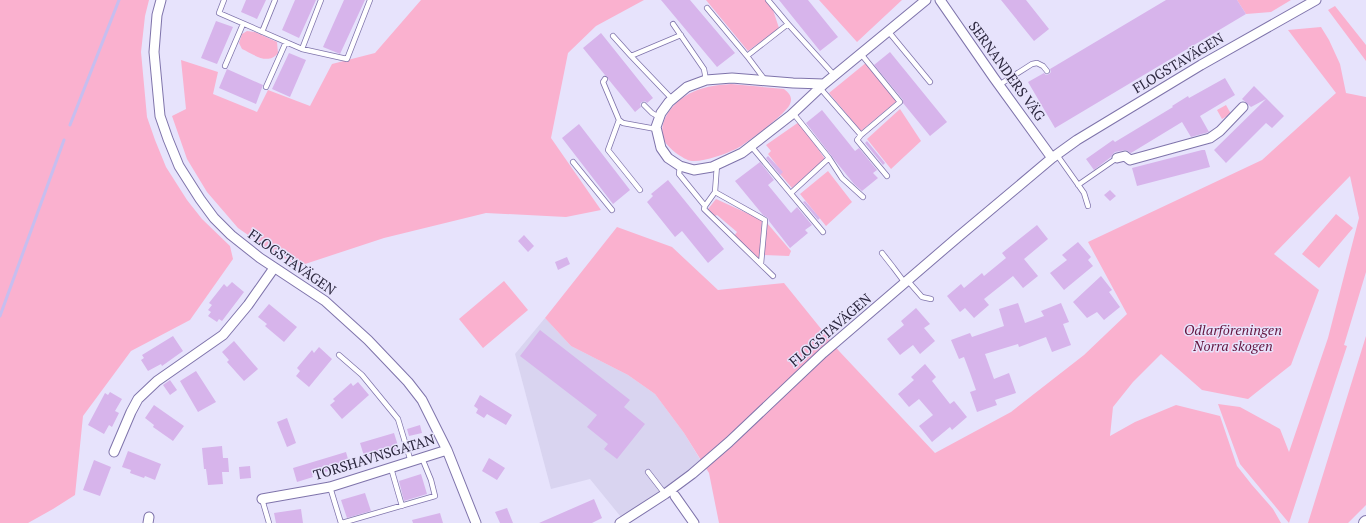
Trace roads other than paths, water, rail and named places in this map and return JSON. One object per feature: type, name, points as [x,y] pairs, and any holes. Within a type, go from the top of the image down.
[{"type":"street","name":"FLOGSTAVÄGEN","points":[[161,0],[157,15],[154,52],[160,116],[179,166],[214,218],[243,246],[325,301],[368,340],[408,382],[422,400],[447,450],[476,523]]},
{"type":"street","points":[[822,86],[732,78],[706,80],[687,87],[672,99],[659,117],[656,129],[661,148],[668,158],[680,166],[694,170],[712,167],[742,153],[793,113],[822,86],[926,0]]},
{"type":"street","name":"SERNANDERS VÄG","points":[[940,0],[999,85],[1055,156]]},
{"type":"street","name":"FLOGSTAVÄGEN","points":[[620,523],[692,474],[729,442],[824,353],[1055,156],[1077,140],[1201,65],[1316,0]]},
{"type":"street","points":[[1117,158],[1125,156],[1130,160],[1210,138],[1220,131],[1243,107]]},
{"type":"street","points":[[114,452],[138,398],[157,380],[222,335],[248,305],[274,268]]},
{"type":"street","name":"TORSHAVNSGATAN","points":[[262,499],[330,487],[447,450]]},
{"type":"street","points":[[675,496],[694,523]]},
{"type":"lane","points":[[224,0],[218,13],[302,49],[347,59],[370,0]]},
{"type":"lane","points":[[262,32],[275,0]]},
{"type":"lane","points":[[302,49],[322,0]]},
{"type":"lane","points":[[768,0],[835,76]]},
{"type":"lane","points":[[707,8],[766,81]]},
{"type":"lane","points":[[225,66],[243,24]]},
{"type":"lane","points":[[673,24],[704,69],[706,80]]},
{"type":"lane","points":[[747,56],[788,24]]},
{"type":"lane","points":[[888,32],[930,82]]},
{"type":"lane","points":[[631,56],[681,35]]},
{"type":"lane","points":[[613,36],[672,99]]},
{"type":"lane","points":[[266,87],[286,42]]},
{"type":"lane","points":[[861,54],[900,102],[857,140],[887,176]]},
{"type":"lane","points":[[999,85],[1037,62],[1047,71]]},
{"type":"lane","points":[[605,79],[603,82],[618,120],[623,123],[656,129]]},
{"type":"lane","points":[[822,86],[861,135]]},
{"type":"lane","points":[[644,105],[652,113],[659,117]]},
{"type":"lane","points":[[793,113],[829,158],[842,178],[863,197]]},
{"type":"lane","points":[[618,120],[608,150],[640,190]]},
{"type":"lane","points":[[751,146],[823,232]]},
{"type":"lane","points":[[1055,156],[1084,193],[1088,206]]},
{"type":"lane","points":[[790,193],[829,158]]},
{"type":"lane","points":[[1078,185],[1117,158]]},
{"type":"lane","points":[[574,162],[612,210]]},
{"type":"lane","points":[[705,206],[716,192],[717,165]]},
{"type":"lane","points":[[680,166],[679,174],[705,206],[704,209],[773,276]]},
{"type":"lane","points":[[716,192],[765,220],[761,264]]},
{"type":"lane","points":[[882,253],[906,282],[922,297],[931,299]]},
{"type":"lane","points":[[340,356],[362,375],[398,419],[412,462]]},
{"type":"lane","points":[[330,487],[342,523],[435,496],[431,480],[422,458]]},
{"type":"lane","points":[[391,468],[402,506]]},
{"type":"lane","points":[[648,472],[664,494]]},
{"type":"lane","points":[[262,499],[268,523]]},
{"type":"waterway","points":[[70,125],[119,0]]},
{"type":"waterway","points":[[0,316],[64,140]]},
{"type":"park label","name":"Odlarföreningen Norra skogen","points":[[1233,338]]}]
